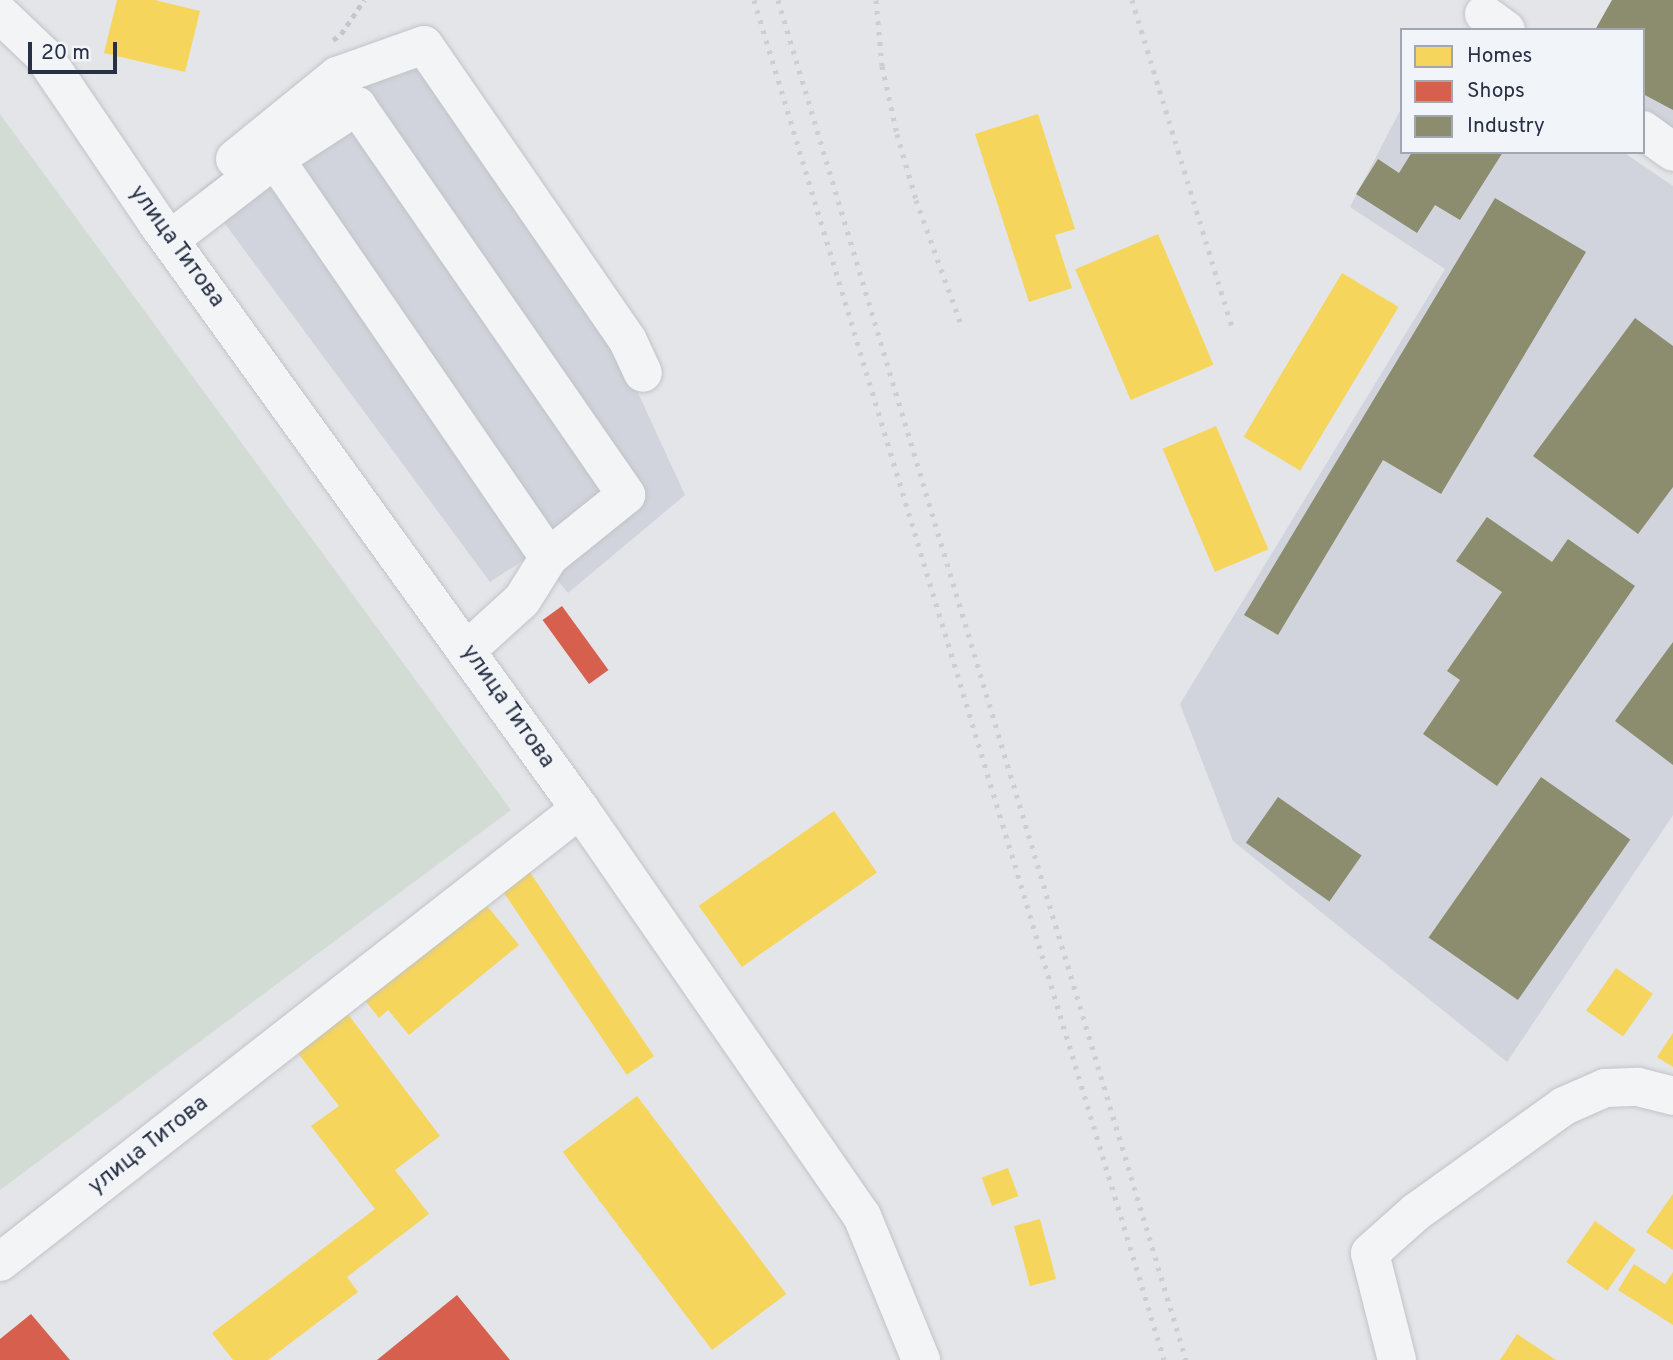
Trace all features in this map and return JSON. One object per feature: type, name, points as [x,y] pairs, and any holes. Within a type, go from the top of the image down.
[{"type":"street","name":"улица Титова","points":[[0,14],[43,55],[164,231],[580,809],[0,1262]]},
{"type":"street","points":[[164,231],[337,76],[424,45],[628,341],[643,373]]},
{"type":"street","points":[[164,231],[357,106],[626,495],[549,557],[522,600],[467,650]]},
{"type":"street","points":[[1645,131],[1673,152]]},
{"type":"street","points":[[275,159],[549,557]]},
{"type":"street","points":[[580,809],[862,1216],[920,1360]]},
{"type":"street","points":[[1397,1360],[1370,1253],[1416,1212],[1564,1106],[1605,1088],[1638,1087],[1673,1096]]},
{"type":"shaded area","points":[[1673,26],[1673,131],[1645,112],[1645,50]]},
{"type":"shaded area","points":[[425,52],[598,306],[685,495],[568,593],[535,553],[490,582],[200,190],[350,77]]},
{"type":"shaded area","points":[[1400,111],[1400,154],[1626,154],[1673,186],[1673,815],[1507,1062],[1233,841],[1180,704],[1445,269],[1350,207]]},
{"type":"shaded area","points":[[0,114],[511,810],[0,1190]]},
{"type":"building: Homes","points":[[117,0],[155,0],[200,11],[185,72],[104,53]]},
{"type":"building: Homes","points":[[1038,114],[1075,229],[1055,235],[1072,288],[1029,302],[975,134]]},
{"type":"building: Homes","points":[[1158,234],[1213,365],[1131,400],[1075,269]]},
{"type":"building: Homes","points":[[1342,273],[1399,307],[1300,471],[1244,437]]},
{"type":"building: Homes","points":[[1216,426],[1268,549],[1215,572],[1163,449]]},
{"type":"building: Homes","points":[[834,811],[877,872],[742,967],[699,906]]},
{"type":"building: Homes","points":[[527,868],[654,1056],[627,1075],[500,886]]},
{"type":"building: Homes","points":[[483,901],[519,945],[409,1035],[388,1010],[379,1018],[364,999]]},
{"type":"building: Homes","points":[[1616,968],[1653,994],[1623,1036],[1586,1011]]},
{"type":"building: Homes","points":[[347,1013],[440,1136],[395,1170],[429,1214],[347,1277],[358,1292],[268,1360],[233,1360],[212,1333],[375,1209],[311,1126],[339,1106],[297,1052]]},
{"type":"building: Homes","points":[[1673,1033],[1673,1067],[1657,1057]]},
{"type":"building: Homes","points":[[637,1096],[786,1294],[712,1350],[563,1152]]},
{"type":"building: Homes","points":[[1008,1168],[1018,1196],[992,1206],[982,1178]]},
{"type":"building: Homes","points":[[1673,1194],[1673,1250],[1646,1232]]},
{"type":"building: Homes","points":[[1040,1219],[1056,1279],[1030,1286],[1014,1226]]},
{"type":"building: Homes","points":[[1595,1221],[1636,1250],[1607,1291],[1566,1262]]},
{"type":"building: Homes","points":[[1634,1264],[1665,1284],[1673,1272],[1673,1325],[1618,1290]]},
{"type":"building: Homes","points":[[1517,1334],[1556,1360],[1500,1360]]},
{"type":"building: Shops","points":[[562,606],[608,670],[589,684],[543,620]]},
{"type":"building: Shops","points":[[457,1295],[510,1360],[377,1360]]},
{"type":"building: Shops","points":[[31,1314],[70,1360],[0,1360],[0,1339]]},
{"type":"building: Industry","points":[[1612,0],[1673,0],[1673,110],[1645,95],[1645,28],[1596,28]]},
{"type":"building: Industry","points":[[1411,154],[1502,154],[1460,220],[1435,205],[1417,233],[1356,194],[1378,159],[1399,173]]},
{"type":"building: Industry","points":[[1495,198],[1586,252],[1441,494],[1383,460],[1278,635],[1244,615]]},
{"type":"building: Industry","points":[[1635,318],[1673,346],[1673,487],[1638,534],[1533,456]]},
{"type":"building: Industry","points":[[1487,517],[1552,562],[1568,539],[1635,586],[1497,786],[1423,734],[1460,680],[1447,671],[1502,592],[1456,561]]},
{"type":"building: Industry","points":[[1673,642],[1673,765],[1615,721]]},
{"type":"building: Industry","points":[[1541,777],[1630,840],[1518,1000],[1429,938]]},
{"type":"building: Industry","points":[[1278,797],[1362,856],[1329,901],[1246,843]]},
{"type":"railway","points":[[754,0],[1164,1360]]},
{"type":"railway","points":[[778,0],[1186,1360]]},
{"type":"railway","points":[[876,0],[882,66],[897,134],[916,200],[962,327]]},
{"type":"railway","points":[[1132,0],[1233,331]]}]
